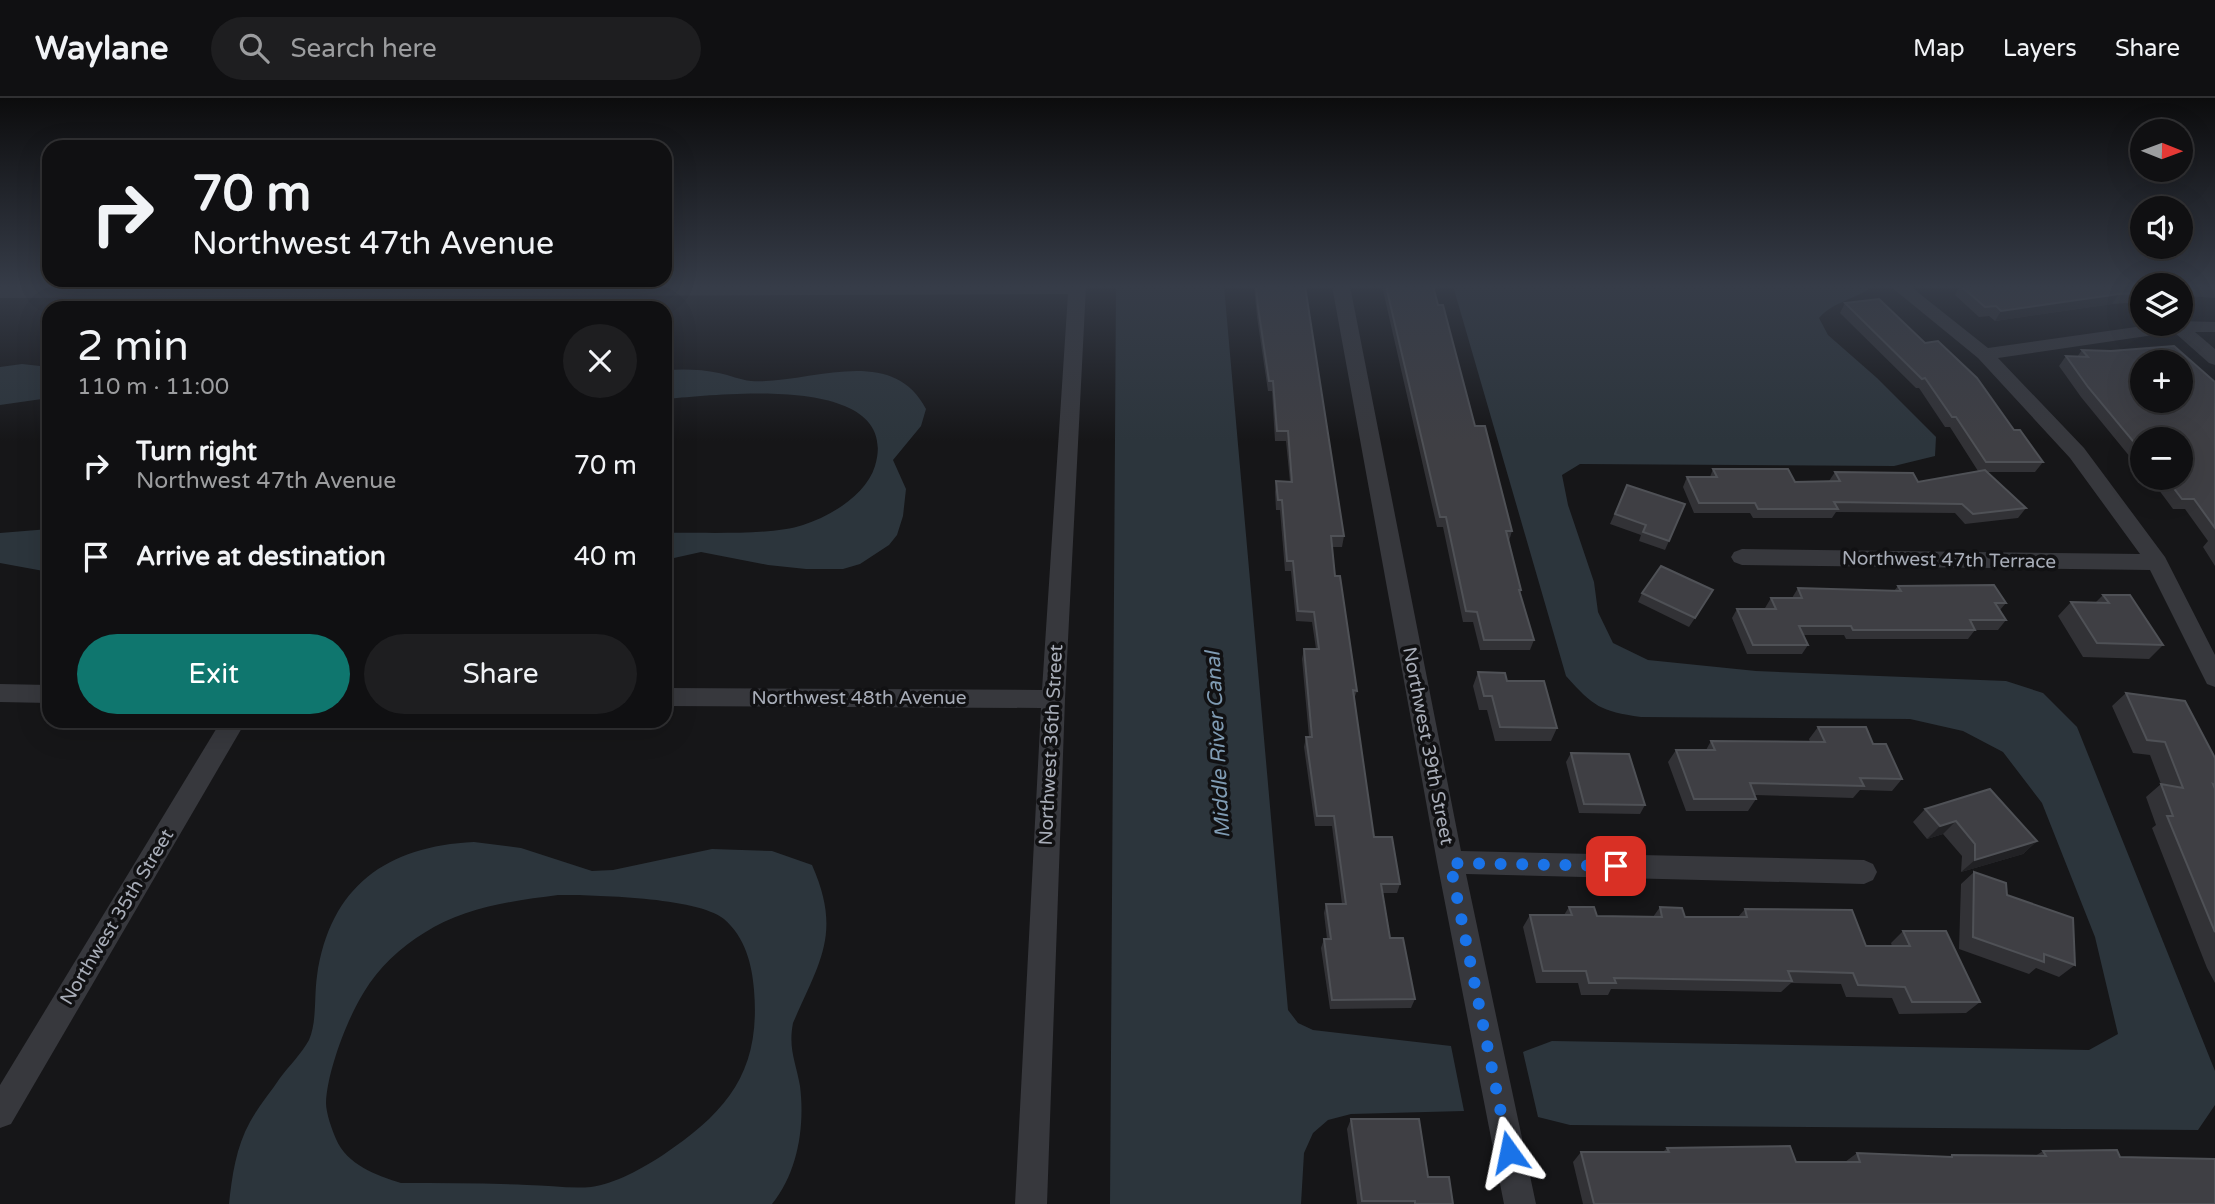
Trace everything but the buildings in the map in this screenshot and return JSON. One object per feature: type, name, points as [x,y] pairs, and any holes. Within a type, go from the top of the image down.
[{"type":"street","name":"Northwest 36th Street","points":[[1031,1204],[1053,699],[1074,338]]},
{"type":"street","name":"Northwest 39th Street","points":[[1351,338],[1450,863],[1520,1204]]},
{"type":"street","points":[[1964,338],[1984,354],[2077,453],[2157,562],[2215,678]]},
{"type":"street","points":[[1984,354],[2098,338]]},
{"type":"street","points":[[2191,338],[2215,359]]},
{"type":"street","name":"Northwest 47th Terrace","points":[[1742,557],[2157,562]]},
{"type":"street","points":[[0,693],[42,694]]},
{"type":"street","name":"Northwest 48th Avenue","points":[[672,697],[1053,699]]},
{"type":"street","name":"Northwest 35th Street","points":[[0,1113],[230,728]]},
{"type":"street","points":[[1450,863],[1864,872]]},
{"type":"water","name":"Middle River Canal","points":[[1116,338],[1229,338],[1288,1010],[1298,1023],[1313,1030],[1451,1046],[1464,1111],[1351,1114],[1328,1120],[1313,1133],[1304,1153],[1301,1204],[1110,1204]]},
{"type":"water","points":[[1468,338],[1831,338],[1877,378],[1936,437],[1935,456],[1894,466],[1580,464],[1562,475],[1568,505],[1594,582],[1598,612],[1613,643],[1648,660],[1756,671],[2006,681],[2043,693],[2077,727],[2215,1071],[2215,1105],[2198,1130],[1570,1125],[1538,1117],[1523,1052],[1552,1041],[2089,1050],[2118,1034],[2095,937],[2042,803],[2003,752],[1963,731],[1910,719],[1627,715],[1607,710],[1591,701],[1566,676]]},
{"type":"water","points":[[22,364],[42,366],[42,399],[0,405],[0,367]]},
{"type":"water","points":[[672,370],[706,371],[751,381],[773,381],[847,371],[870,372],[892,377],[911,389],[926,409],[921,426],[893,460],[906,489],[903,516],[897,535],[889,545],[860,564],[843,569],[768,565],[701,552],[672,558],[672,533],[773,531],[803,525],[825,516],[856,495],[875,466],[876,436],[861,415],[834,402],[799,395],[722,394],[672,398]]},
{"type":"water","points":[[42,530],[42,571],[0,563],[0,533]]},
{"type":"water","points":[[474,842],[521,848],[592,871],[613,870],[712,849],[772,851],[812,865],[825,910],[824,946],[812,982],[793,1023],[792,1048],[801,1101],[800,1132],[794,1163],[772,1204],[229,1204],[235,1162],[245,1132],[260,1105],[303,1050],[312,1033],[317,976],[324,945],[335,918],[349,895],[368,877],[390,862],[443,845]],"holes":[[[558,895],[644,899],[692,906],[711,912],[731,926],[742,943],[751,970],[755,1019],[752,1044],[745,1067],[722,1106],[686,1139],[655,1160],[619,1179],[591,1187],[401,1183],[363,1168],[347,1156],[336,1139],[328,1116],[327,1090],[345,1031],[358,1003],[376,975],[407,945],[439,924],[472,911]]]},
{"type":"route","points":[[1509,1152],[1450,863],[1616,866]]}]
